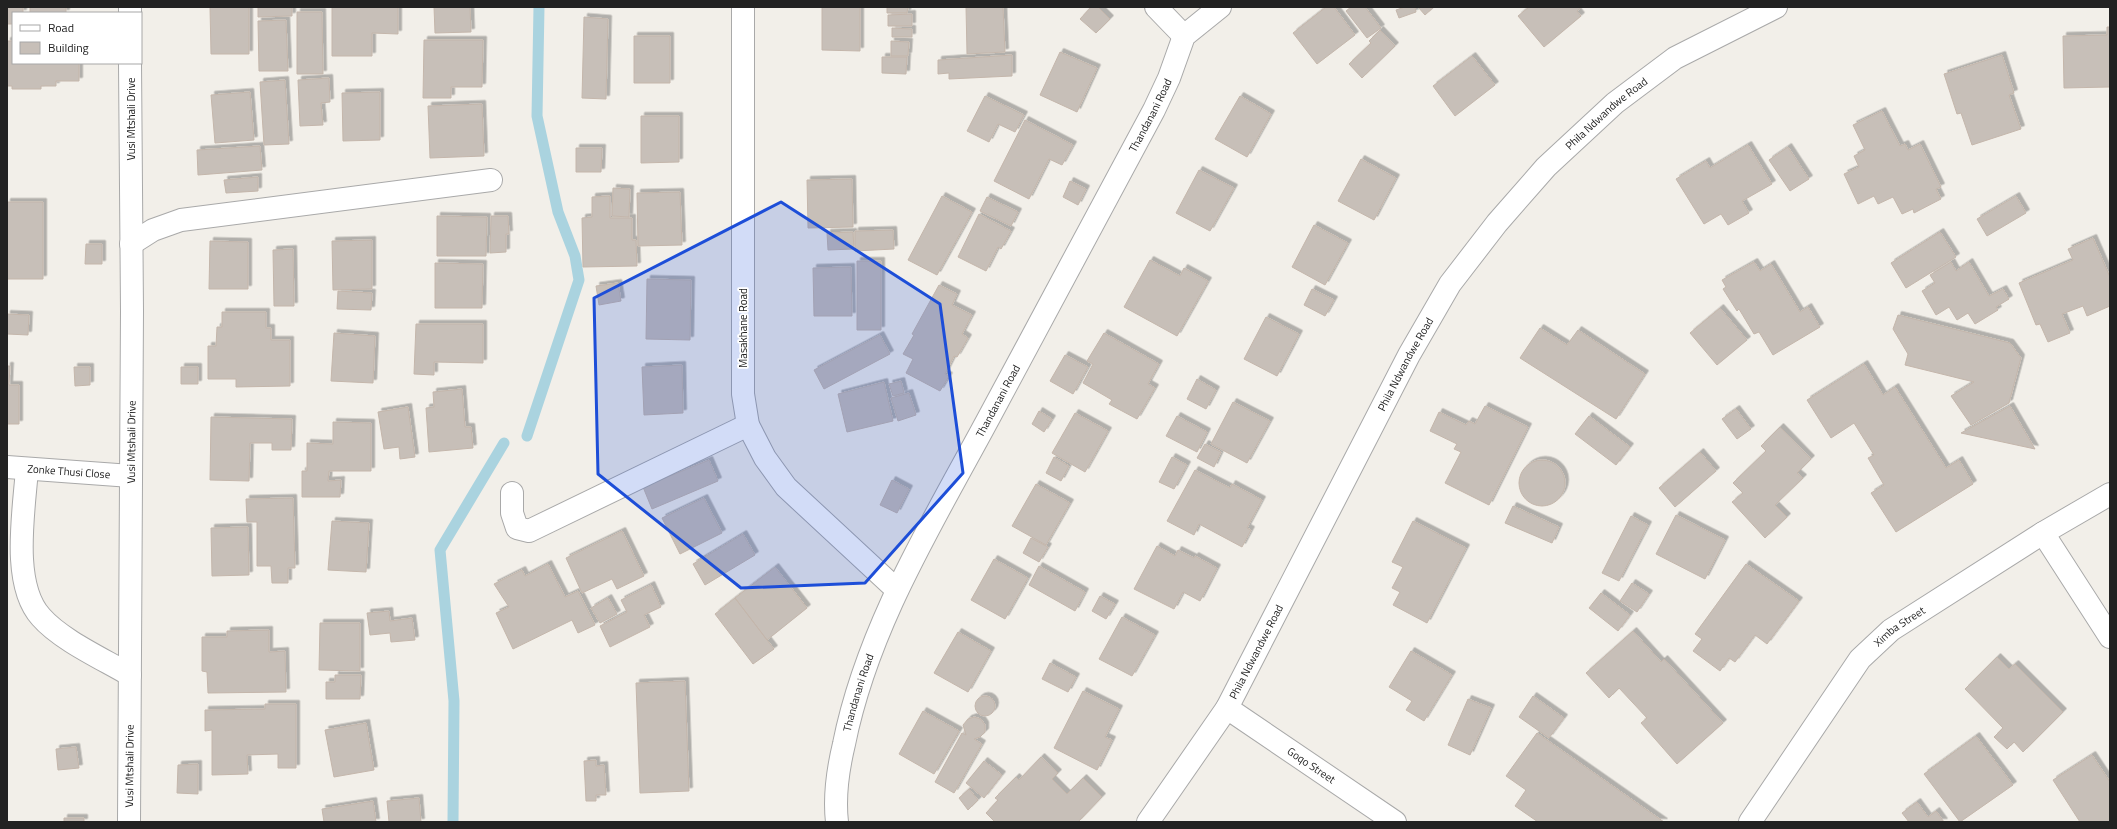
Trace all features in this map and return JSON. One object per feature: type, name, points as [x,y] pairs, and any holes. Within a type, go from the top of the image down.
[{"type":"street","name":"Masakhane Road","points":[[743,7],[743,394],[748,425],[765,458],[786,487],[897,590]]},
{"type":"street","points":[[1156,7],[1184,36],[1220,7]]},
{"type":"street","name":"Phila Ndwandwe Road","points":[[1148,822],[1227,708],[1409,356],[1450,284],[1497,223],[1546,167],[1616,103],[1675,58],[1776,7]]},
{"type":"street","name":"Thandanani Road","points":[[837,822],[835,809],[838,770],[847,725],[862,676],[897,590],[1154,110],[1169,78],[1184,36]]},
{"type":"street","name":"Vusi Mtshali Drive","points":[[129,822],[131,476],[130,64]]},
{"type":"street","points":[[131,244],[153,230],[181,220],[491,180]]},
{"type":"street","points":[[512,493],[512,513],[516,528],[529,530],[748,425]]},
{"type":"street","points":[[17,468],[24,579],[30,602],[41,617],[59,633],[130,675]]},
{"type":"street","name":"Zonke Thusi Close","points":[[17,468],[131,476]]},
{"type":"street","name":"Ximba Street","points":[[1750,822],[1860,659],[1891,630],[2043,533],[2110,494]]},
{"type":"street","points":[[2043,533],[2110,636]]},
{"type":"street","name":"Goqo Street","points":[[1227,708],[1395,822]]},
{"type":"highlighted area","points":[[781,202],[940,304],[963,473],[865,583],[741,588],[598,474],[594,298]]},
{"type":"building","points":[[7,7],[23,7],[23,12],[12,12],[12,24],[7,24]]},
{"type":"building","points":[[30,7],[66,7],[66,12],[30,12]]},
{"type":"building","points":[[210,7],[249,7],[249,54],[211,54]]},
{"type":"building","points":[[258,7],[292,7],[292,16],[258,17]]},
{"type":"building","points":[[332,7],[398,7],[398,34],[372,33],[372,56],[332,56]]},
{"type":"building","points":[[434,7],[470,7],[471,32],[435,33]]},
{"type":"building","points":[[822,7],[860,7],[860,51],[822,50]]},
{"type":"building","points":[[887,7],[908,7],[907,13],[887,13]]},
{"type":"building","points":[[966,7],[1003,7],[1005,52],[967,54]]},
{"type":"building","points":[[1091,7],[1098,7],[1110,19],[1096,33],[1080,19]]},
{"type":"building","points":[[1326,7],[1334,7],[1355,35],[1317,64],[1293,33]]},
{"type":"building","points":[[1351,7],[1365,7],[1381,28],[1367,38],[1346,11]]},
{"type":"building","points":[[1405,7],[1415,7],[1416,12],[1399,18],[1396,10]]},
{"type":"building","points":[[1418,7],[1434,7],[1425,15]]},
{"type":"building","points":[[1529,7],[1582,7],[1577,11],[1581,16],[1544,47],[1518,16]]},
{"type":"building","points":[[297,12],[322,12],[323,74],[297,74]]},
{"type":"building","points":[[912,14],[912,26],[888,26],[888,15]]},
{"type":"building","points":[[584,17],[608,19],[606,99],[582,98]]},
{"type":"building","points":[[286,20],[288,71],[259,71],[258,21]]},
{"type":"building","points":[[2107,27],[2110,27],[2110,87],[2064,88],[2063,36],[2107,35]]},
{"type":"building","points":[[892,28],[912,29],[912,37],[892,37]]},
{"type":"building","points":[[1380,30],[1395,46],[1362,78],[1349,64],[1371,43],[1369,41]]},
{"type":"building","points":[[634,36],[670,36],[670,83],[634,83]]},
{"type":"building","points":[[424,40],[483,40],[482,87],[451,87],[451,98],[423,98]]},
{"type":"building","points":[[7,41],[12,41],[12,64],[79,64],[79,81],[56,81],[56,86],[41,86],[41,89],[12,89],[12,86],[7,86]]},
{"type":"building","points":[[891,41],[909,42],[908,56],[891,56]]},
{"type":"building","points":[[1060,52],[1097,68],[1077,112],[1040,95]]},
{"type":"building","points":[[1012,55],[1012,76],[949,79],[949,73],[938,74],[938,60]]},
{"type":"building","points":[[2002,55],[2014,93],[2009,95],[2021,129],[1972,145],[1961,113],[1957,114],[1944,74]]},
{"type":"building","points":[[1472,56],[1495,85],[1455,116],[1433,86]]},
{"type":"building","points":[[882,57],[907,57],[906,74],[882,73]]},
{"type":"building","points":[[329,78],[330,102],[321,103],[323,125],[300,126],[298,80]]},
{"type":"building","points":[[285,80],[289,144],[264,145],[260,82]]},
{"type":"building","points":[[250,92],[254,140],[215,143],[211,95]]},
{"type":"building","points":[[380,92],[380,140],[343,141],[342,93]]},
{"type":"building","points":[[985,96],[1024,115],[1015,132],[998,124],[989,142],[967,131]]},
{"type":"building","points":[[1240,96],[1271,114],[1247,157],[1215,139]]},
{"type":"building","points":[[482,104],[484,156],[430,158],[428,106]]},
{"type":"building","points":[[1882,111],[1900,146],[1905,144],[1908,150],[1920,144],[1941,187],[1936,189],[1941,199],[1914,213],[1913,209],[1902,214],[1893,197],[1878,204],[1874,196],[1858,204],[1844,174],[1859,167],[1854,156],[1865,150],[1853,125]]},
{"type":"building","points":[[641,116],[679,116],[679,162],[641,163]]},
{"type":"building","points":[[1025,120],[1073,145],[1062,165],[1049,159],[1029,199],[994,181]]},
{"type":"building","points":[[1748,145],[1772,184],[1742,201],[1749,213],[1728,225],[1721,214],[1704,224],[1676,179],[1706,161],[1710,168]]},
{"type":"building","points":[[260,146],[262,170],[198,175],[197,150]]},
{"type":"building","points":[[1788,147],[1809,179],[1790,191],[1769,160]]},
{"type":"building","points":[[576,148],[602,148],[601,172],[576,172]]},
{"type":"building","points":[[1361,159],[1396,178],[1374,220],[1338,201]]},
{"type":"building","points":[[1199,170],[1234,188],[1210,231],[1176,213]]},
{"type":"building","points":[[258,177],[258,191],[226,193],[224,180]]},
{"type":"building","points":[[852,179],[853,227],[808,228],[807,180]]},
{"type":"building","points":[[1070,181],[1086,189],[1078,205],[1063,197]]},
{"type":"building","points":[[613,188],[630,189],[629,217],[612,216]]},
{"type":"building","points":[[680,192],[682,245],[638,246],[637,193]]},
{"type":"building","points":[[610,196],[610,218],[632,218],[632,240],[636,240],[637,266],[583,267],[582,218],[592,217],[592,197]]},
{"type":"building","points":[[942,196],[972,212],[937,275],[908,260]]},
{"type":"building","points":[[2016,196],[2026,213],[1987,236],[1977,219]]},
{"type":"building","points":[[987,197],[1018,212],[1011,226],[980,211]]},
{"type":"building","points":[[7,202],[43,202],[43,279],[7,279]]},
{"type":"building","points":[[979,214],[1011,231],[1001,249],[998,247],[986,271],[958,257]]},
{"type":"building","points":[[437,216],[487,217],[486,256],[437,256]]},
{"type":"building","points":[[491,216],[508,216],[509,234],[506,234],[506,252],[490,253]]},
{"type":"building","points":[[1314,225],[1348,243],[1325,285],[1292,267]]},
{"type":"building","points":[[893,230],[894,249],[855,251],[855,231]]},
{"type":"building","points":[[853,232],[854,249],[828,250],[827,233]]},
{"type":"building","points":[[1940,232],[1956,257],[1906,288],[1891,263]]},
{"type":"building","points":[[2093,238],[2110,277],[2110,306],[2087,316],[2083,306],[2062,314],[2070,333],[2048,342],[2040,324],[2036,325],[2019,283],[2073,260],[2068,249]]},
{"type":"building","points":[[372,240],[372,289],[333,290],[332,241]]},
{"type":"building","points":[[210,241],[248,242],[248,289],[209,289]]},
{"type":"building","points":[[86,244],[102,244],[102,264],[85,264]]},
{"type":"building","points":[[293,249],[294,306],[274,306],[273,250]]},
{"type":"building","points":[[1150,260],[1180,276],[1184,268],[1208,281],[1177,336],[1124,307]]},
{"type":"building","points":[[857,261],[881,261],[881,330],[857,330]]},
{"type":"building","points":[[1754,262],[1760,271],[1771,264],[1800,312],[1808,307],[1820,327],[1773,355],[1759,332],[1754,334],[1739,309],[1737,311],[1723,289],[1726,287],[1722,280]]},
{"type":"building","points":[[1951,262],[1956,271],[1969,262],[1989,296],[2003,289],[2009,299],[1996,307],[1998,310],[1975,324],[1968,313],[1957,320],[1949,307],[1936,315],[1922,291],[1935,283],[1930,275]]},
{"type":"building","points":[[435,263],[483,264],[482,308],[435,308]]},
{"type":"building","points":[[851,267],[852,316],[814,316],[813,268]]},
{"type":"building","points":[[647,279],[691,280],[690,340],[646,339]]},
{"type":"building","points":[[618,283],[621,301],[599,305],[596,286]]},
{"type":"building","points":[[939,285],[957,294],[952,305],[972,315],[962,334],[968,338],[957,357],[954,356],[945,374],[949,376],[940,391],[906,373],[913,359],[903,354],[914,335],[912,334]]},
{"type":"building","points":[[1312,289],[1334,300],[1325,316],[1304,305]]},
{"type":"building","points":[[338,291],[372,293],[371,310],[337,309]]},
{"type":"building","points":[[1720,308],[1747,340],[1717,365],[1690,333]]},
{"type":"building","points":[[222,312],[266,312],[266,328],[271,328],[271,340],[290,340],[290,386],[236,387],[236,379],[208,379],[208,346],[216,346],[217,327],[222,327]]},
{"type":"building","points":[[7,314],[29,315],[28,335],[7,334]]},
{"type":"building","points":[[1898,315],[2010,343],[2021,358],[2009,403],[1971,425],[1951,396],[1974,382],[1905,365],[1908,354],[1893,329]]},
{"type":"building","points":[[1266,317],[1299,334],[1277,376],[1244,359]]},
{"type":"building","points":[[416,324],[483,324],[483,363],[434,362],[434,375],[414,374]]},
{"type":"building","points":[[1540,328],[1567,345],[1578,330],[1645,374],[1616,419],[1520,358]]},
{"type":"building","points":[[334,333],[375,336],[373,383],[331,381]]},
{"type":"building","points":[[1104,333],[1159,364],[1148,384],[1155,388],[1137,419],[1109,404],[1112,400],[1083,383],[1093,364],[1087,361]]},
{"type":"building","points":[[880,335],[890,354],[824,389],[814,370]]},
{"type":"building","points":[[1065,355],[1088,367],[1073,394],[1050,381]]},
{"type":"building","points":[[1864,364],[1883,395],[1895,387],[1946,468],[1959,460],[1973,484],[1896,532],[1871,493],[1884,485],[1868,458],[1874,455],[1854,423],[1831,438],[1807,400]]},
{"type":"building","points":[[682,365],[683,413],[644,415],[642,367]]},
{"type":"building","points":[[7,366],[10,366],[9,385],[19,385],[19,424],[7,424]]},
{"type":"building","points":[[74,367],[90,367],[90,385],[75,386]]},
{"type":"building","points":[[181,367],[198,367],[198,384],[181,384]]},
{"type":"building","points":[[1197,379],[1216,390],[1206,409],[1187,399]]},
{"type":"building","points":[[901,381],[904,393],[893,396],[889,384]]},
{"type":"building","points":[[884,382],[893,421],[847,432],[838,394]]},
{"type":"building","points":[[462,389],[465,427],[471,427],[473,448],[429,452],[426,408],[434,407],[433,392]]},
{"type":"building","points":[[909,393],[916,415],[898,421],[891,398]]},
{"type":"building","points":[[1233,402],[1270,421],[1247,463],[1211,444]]},
{"type":"building","points":[[1485,406],[1528,427],[1489,505],[1445,483],[1461,452],[1454,449],[1457,444],[1430,431],[1439,412],[1466,425],[1469,421],[1475,424]]},
{"type":"building","points":[[2010,406],[2035,449],[1961,433]]},
{"type":"building","points":[[408,407],[415,457],[400,459],[399,447],[384,449],[378,412]]},
{"type":"building","points":[[1736,409],[1751,429],[1737,439],[1722,419]]},
{"type":"building","points":[[1039,411],[1052,419],[1044,432],[1032,424]]},
{"type":"building","points":[[1075,413],[1108,431],[1085,472],[1052,453]]},
{"type":"building","points":[[1177,416],[1207,432],[1197,452],[1166,436]]},
{"type":"building","points":[[1589,416],[1630,447],[1616,465],[1575,434]]},
{"type":"building","points":[[211,417],[292,419],[291,450],[272,450],[272,443],[250,443],[249,481],[210,480]]},
{"type":"building","points":[[333,422],[371,423],[371,471],[329,471],[328,481],[341,480],[340,497],[302,497],[302,471],[307,471],[307,443],[333,444]]},
{"type":"building","points":[[1780,427],[1811,459],[1797,473],[1803,478],[1775,505],[1787,517],[1765,538],[1732,502],[1743,493],[1733,483],[1766,451],[1761,446]]},
{"type":"building","points":[[1205,444],[1221,452],[1214,467],[1197,458]]},
{"type":"building","points":[[1700,452],[1716,471],[1675,507],[1659,488]]},
{"type":"building","points":[[1054,457],[1069,466],[1061,481],[1046,473]]},
{"type":"building","points":[[1172,457],[1187,465],[1174,489],[1159,482]]},
{"type":"building","points":[[709,460],[718,481],[652,509],[643,487]]},
{"type":"building","points":[[1537,460],[1547,460],[1555,464],[1561,470],[1565,478],[1565,488],[1561,496],[1555,502],[1547,506],[1537,506],[1529,502],[1523,496],[1519,488],[1519,478],[1523,470],[1529,464]]},
{"type":"building","points":[[1195,470],[1230,488],[1232,484],[1262,500],[1247,528],[1251,530],[1242,547],[1199,524],[1194,535],[1167,521]]},
{"type":"building","points":[[892,480],[909,489],[897,513],[880,505]]},
{"type":"building","points":[[1036,484],[1070,503],[1046,545],[1012,526]]},
{"type":"building","points":[[293,498],[295,568],[288,568],[288,583],[272,583],[271,566],[257,566],[257,522],[247,522],[246,499]]},
{"type":"building","points":[[704,498],[722,533],[680,554],[662,518]]},
{"type":"building","points":[[1513,506],[1559,527],[1552,543],[1505,523]]},
{"type":"building","points":[[1676,515],[1725,540],[1705,579],[1656,554]]},
{"type":"building","points":[[1631,516],[1648,525],[1619,581],[1602,573]]},
{"type":"building","points":[[332,521],[369,523],[366,572],[328,570]]},
{"type":"building","points":[[1413,521],[1466,548],[1427,623],[1393,605],[1400,592],[1392,588],[1403,567],[1392,562]]},
{"type":"building","points":[[248,527],[249,575],[212,576],[211,528]]},
{"type":"building","points":[[622,531],[644,576],[617,589],[612,579],[582,593],[566,558]]},
{"type":"building","points":[[743,534],[755,555],[705,585],[693,564]]},
{"type":"building","points":[[1031,538],[1048,547],[1039,562],[1023,553]]},
{"type":"building","points":[[1157,546],[1175,556],[1178,550],[1194,558],[1195,556],[1217,568],[1200,601],[1183,592],[1174,609],[1134,589]]},
{"type":"building","points":[[994,559],[1028,578],[1005,619],[971,600]]},
{"type":"building","points":[[548,564],[565,597],[578,591],[595,625],[578,633],[572,620],[513,649],[496,613],[509,607],[494,584],[522,570],[525,576]]},
{"type":"building","points":[[1746,564],[1799,601],[1767,644],[1755,635],[1735,662],[1729,658],[1720,671],[1693,651],[1702,639],[1695,634]]},
{"type":"building","points":[[1039,566],[1085,592],[1075,611],[1029,585]]},
{"type":"building","points":[[775,567],[807,608],[767,640],[735,598]]},
{"type":"building","points":[[1632,583],[1649,594],[1637,612],[1620,601]]},
{"type":"building","points":[[651,585],[661,607],[644,615],[650,627],[610,647],[600,626],[627,612],[621,600]]},
{"type":"building","points":[[1601,593],[1630,615],[1618,631],[1589,608]]},
{"type":"building","points":[[1100,596],[1115,604],[1106,619],[1092,611]]},
{"type":"building","points":[[608,598],[617,614],[600,623],[591,608]]},
{"type":"building","points":[[735,598],[774,649],[753,664],[715,614]]},
{"type":"building","points":[[389,611],[390,621],[412,618],[415,640],[391,642],[390,633],[370,635],[367,613]]},
{"type":"building","points":[[1122,617],[1155,635],[1132,676],[1099,659]]},
{"type":"building","points":[[320,623],[360,623],[360,671],[319,670]]},
{"type":"building","points":[[269,630],[269,652],[285,651],[286,692],[208,693],[207,672],[202,671],[202,637],[227,637],[227,631]]},
{"type":"building","points":[[1633,631],[1661,662],[1664,659],[1723,723],[1677,764],[1641,723],[1647,718],[1619,688],[1609,698],[1586,673]]},
{"type":"building","points":[[958,632],[991,651],[968,692],[934,673]]},
{"type":"building","points":[[1411,651],[1452,675],[1424,721],[1406,710],[1412,701],[1389,687]]},
{"type":"building","points":[[1997,657],[2009,669],[2015,664],[2063,712],[2023,752],[2014,742],[2007,749],[1994,737],[2003,728],[1965,689]]},
{"type":"building","points":[[1050,663],[1076,677],[1068,692],[1042,679]]},
{"type":"building","points":[[335,675],[361,675],[360,699],[326,699],[326,682],[335,682]]},
{"type":"building","points":[[685,681],[689,791],[640,793],[636,683]]},
{"type":"building","points":[[1083,691],[1119,709],[1105,737],[1112,740],[1097,770],[1054,748]]},
{"type":"building","points":[[981,696],[989,696],[995,702],[995,710],[989,716],[981,716],[975,710],[975,702]]},
{"type":"building","points":[[1533,696],[1564,718],[1549,738],[1519,717]]},
{"type":"building","points":[[1468,699],[1491,708],[1470,755],[1448,745]]},
{"type":"building","points":[[265,704],[296,704],[296,768],[278,768],[278,754],[247,755],[248,774],[212,775],[212,730],[205,731],[205,710],[265,709]]},
{"type":"building","points":[[923,711],[959,731],[934,774],[899,754]]},
{"type":"building","points":[[974,717],[981,719],[985,725],[985,732],[980,737],[974,739],[982,744],[954,793],[935,782],[962,733],[966,735],[963,725],[968,719]]},
{"type":"building","points":[[366,723],[374,770],[334,777],[325,730]]},
{"type":"building","points":[[1537,733],[1664,822],[1538,822],[1515,806],[1526,790],[1506,776]]},
{"type":"building","points":[[1976,736],[2013,785],[1960,822],[1924,774]]},
{"type":"building","points":[[76,747],[79,768],[58,770],[56,749]]},
{"type":"building","points":[[2092,755],[2110,782],[2110,822],[2080,822],[2053,780]]},
{"type":"building","points":[[1041,757],[1058,773],[1052,779],[1067,794],[1083,778],[1102,797],[1078,822],[995,822],[986,813],[998,800],[995,798],[1016,777],[1019,780]]},
{"type":"building","points":[[596,760],[596,766],[604,765],[606,795],[596,795],[596,801],[586,801],[584,761]]},
{"type":"building","points":[[984,761],[1002,775],[984,798],[966,783]]},
{"type":"building","points":[[198,764],[198,794],[177,793],[178,765]]},
{"type":"building","points":[[969,789],[978,800],[968,810],[959,798]]},
{"type":"building","points":[[419,798],[421,822],[389,822],[387,801]]},
{"type":"building","points":[[373,801],[376,822],[324,822],[322,809]]},
{"type":"building","points":[[1917,802],[1928,817],[1936,811],[1944,822],[1909,822],[1902,813]]},
{"type":"building","points":[[64,818],[84,818],[84,822],[64,822]]},
{"type":"waterway","points":[[527,436],[579,280],[575,256],[558,212],[537,116],[539,7]]},
{"type":"waterway","points":[[453,822],[454,701],[440,550],[504,443]]}]
